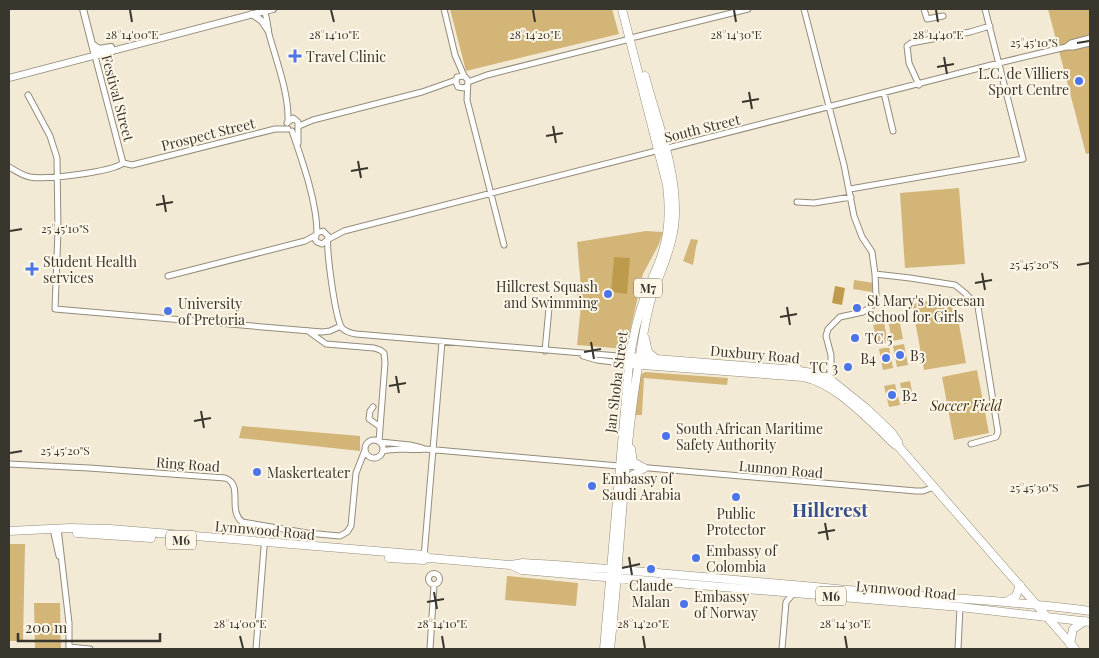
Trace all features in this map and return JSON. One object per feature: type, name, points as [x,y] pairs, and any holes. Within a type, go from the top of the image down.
[{"type":"main road","name":"Jan Shoba Street","points":[[622,9],[633,38]]},
{"type":"main road","name":"Jan Shoba Street","points":[[628,9],[633,38],[674,189],[675,222],[667,258],[652,296],[645,326],[629,440]]},
{"type":"main road","name":"Jan Shoba Street","points":[[604,649],[624,499],[623,466],[630,360],[643,302],[662,254],[669,227],[668,194],[662,150]]},
{"type":"main road","points":[[645,326],[647,349],[650,355],[656,359]]},
{"type":"main road","points":[[789,358],[792,366],[799,370]]},
{"type":"main road","name":"Duxbury Road","points":[[639,361],[656,359],[815,372],[831,380],[883,424],[896,439],[899,447]]},
{"type":"main road","name":"Duxbury Road","points":[[630,360],[809,378],[828,386],[862,413],[899,447],[1037,604],[1072,647]]},
{"type":"main road","points":[[760,374],[773,373],[784,369],[789,373],[804,375],[809,378]]},
{"type":"main road","points":[[623,466],[629,440]]},
{"type":"main road","points":[[624,499],[632,476],[644,468],[634,462],[629,440]]},
{"type":"main road","name":"Jan Shoba Street","points":[[610,649],[618,488],[623,466]]},
{"type":"main road","name":"Lynnwood Road","points":[[9,531],[110,529],[511,566],[523,563],[780,592],[960,607],[1088,621]]},
{"type":"main road","name":"Lynnwood Road","points":[[9,535],[56,531],[425,558]]},
{"type":"main road","name":"Lynnwood Road","points":[[614,574],[1037,604],[1090,611]]},
{"type":"main road","points":[[1006,602],[1016,596],[1020,585]]},
{"type":"main road","points":[[945,598],[959,603],[960,607]]},
{"type":"main road","points":[[1072,647],[1073,629],[1088,621]]},
{"type":"street","name":"Festival Street","points":[[82,9],[124,163]]},
{"type":"street","points":[[9,78],[263,10],[273,9]]},
{"type":"street","points":[[444,9],[455,55],[466,80],[467,100],[504,245]]},
{"type":"street","points":[[466,80],[748,9]]},
{"type":"street","points":[[804,9],[859,230],[873,254],[875,274],[876,296],[873,304],[863,312],[837,319],[828,329],[826,336],[831,355],[831,380]]},
{"type":"street","points":[[924,9],[927,19],[943,16]]},
{"type":"street","points":[[850,189],[1023,159],[985,9]]},
{"type":"street","points":[[28,95],[52,141],[57,158],[59,176],[55,309],[326,332],[341,326],[327,260],[328,236],[324,232],[315,211],[295,126],[286,101],[268,30],[268,23],[263,10]]},
{"type":"street","points":[[252,14],[268,30]]},
{"type":"street","points":[[919,85],[909,63],[907,46],[911,43],[970,32],[990,26]]},
{"type":"street","name":"South Street","points":[[1066,47],[1071,43],[1090,38]]},
{"type":"street","points":[[76,60],[88,52],[91,43],[99,49],[104,49],[136,42],[147,42]]},
{"type":"street","name":"South Street","points":[[324,232],[344,231],[999,63],[1090,43]]},
{"type":"street","points":[[455,55],[456,79],[467,100]]},
{"type":"street","name":"Prospect Street","points":[[59,176],[116,168],[124,163],[132,165],[276,129],[295,126],[436,88],[456,79],[466,80]]},
{"type":"street","name":"Prospect Street","points":[[436,88],[459,87],[466,80]]},
{"type":"street","points":[[884,93],[893,131]]},
{"type":"street","points":[[286,101],[287,121],[295,126]]},
{"type":"street","name":"Prospect Street","points":[[276,129],[287,121],[295,126]]},
{"type":"street","points":[[9,167],[30,177],[59,176]]},
{"type":"street","points":[[797,202],[814,203],[851,197]]},
{"type":"street","points":[[315,211],[315,239],[327,260]]},
{"type":"street","name":"South Street","points":[[327,241],[344,231]]},
{"type":"street","points":[[305,242],[316,234],[324,232]]},
{"type":"street","points":[[168,276],[305,242],[319,243],[327,241]]},
{"type":"street","points":[[875,274],[955,285],[970,297],[978,307],[998,432],[996,437],[971,444]]},
{"type":"street","points":[[545,351],[549,308]]},
{"type":"street","name":"Duxbury Road","points":[[341,326],[347,332],[356,334],[577,354],[597,360],[630,360]]},
{"type":"street","points":[[307,330],[326,344],[374,348],[383,351],[386,363],[379,426],[379,441],[383,446],[383,452],[379,457],[360,463]]},
{"type":"street","points":[[425,558],[442,342]]},
{"type":"street","points":[[372,407],[369,419],[379,426]]},
{"type":"street","points":[[372,458],[367,455],[365,450],[368,442],[373,440],[379,441]]},
{"type":"street","name":"Lunnon Road","points":[[379,441],[433,450],[644,468],[923,491],[934,487]]},
{"type":"street","name":"Lunnon Road","points":[[383,452],[394,448],[406,450],[425,449]]},
{"type":"street","name":"Ring Road","points":[[9,464],[225,478],[230,480],[235,487],[235,514],[242,522],[307,533],[340,536],[347,532],[351,526],[356,473],[365,450]]},
{"type":"street","points":[[56,531],[70,623],[69,648],[90,649]]},
{"type":"street","points":[[256,649],[264,547]]},
{"type":"street","points":[[430,649],[434,585]]},
{"type":"street","points":[[780,592],[786,602],[782,649]]},
{"type":"street","points":[[786,602],[794,593]]},
{"type":"street","points":[[958,649],[960,607]]},
{"type":"green space","points":[[450,9],[612,9],[619,34],[466,71]]},
{"type":"green space","name":"L.C. de Villiers Sport Centre","points":[[1048,9],[1090,9],[1090,153],[1086,154]]},
{"type":"green space","points":[[959,188],[965,264],[905,268],[900,193]]},
{"type":"green space","name":"Hillcrest Squash and Swimming","points":[[646,231],[663,232],[659,244],[643,274],[626,349],[577,345],[581,305],[577,304],[578,287],[581,287],[577,242]]},
{"type":"green space","points":[[691,239],[698,240],[693,265],[683,261]]},
{"type":"green space","points":[[854,280],[874,283],[872,292],[853,289]]},
{"type":"green space","points":[[954,296],[966,363],[924,370],[912,304]]},
{"type":"green space","points":[[899,318],[903,339],[892,341],[888,320]]},
{"type":"green space","points":[[884,323],[888,342],[878,344],[873,325]]},
{"type":"green space","name":"B3","points":[[904,344],[908,365],[897,367],[893,346]]},
{"type":"green space","name":"B4","points":[[889,347],[893,368],[883,370],[879,349]]},
{"type":"green space","name":"Soccer Field","points":[[977,370],[989,433],[954,440],[942,377]]},
{"type":"green space","points":[[645,372],[728,378],[727,385],[644,378],[642,415],[634,415],[640,375]]},
{"type":"green space","points":[[910,381],[914,402],[904,404],[900,383]]},
{"type":"green space","name":"B2","points":[[895,384],[900,405],[889,407],[884,386]]},
{"type":"green space","points":[[242,426],[360,436],[360,451],[239,438]]},
{"type":"green space","points":[[9,544],[25,544],[23,641],[9,641]]},
{"type":"green space","points":[[507,576],[578,583],[576,606],[505,600]]},
{"type":"green space","points":[[34,603],[60,603],[61,649],[35,649]]},
{"type":"shaded area","points":[[614,257],[630,258],[627,294],[611,292]]},
{"type":"shaded area","points":[[835,286],[845,288],[842,305],[832,303]]},
{"type":"place","name":"Travel Clinic","points":[[295,56]]},
{"type":"place","name":"L.C. de Villiers Sport Centre","points":[[1079,81]]},
{"type":"place","name":"Student Health services","points":[[32,269]]},
{"type":"place","name":"Hillcrest Squash and Swimming","points":[[608,294]]},
{"type":"place","name":"St Mary's Diocesan School for Girls","points":[[857,308]]},
{"type":"place","name":"University of Pretoria","points":[[168,311]]},
{"type":"place","name":"TC 5","points":[[855,338]]},
{"type":"place","name":"B3","points":[[900,355]]},
{"type":"place","name":"B4","points":[[886,358]]},
{"type":"place","name":"TC 3","points":[[848,367]]},
{"type":"place","name":"B2","points":[[892,395]]},
{"type":"place","name":"South African Maritime Safety Authority","points":[[666,436]]},
{"type":"place","name":"Maskerteater","points":[[257,472]]},
{"type":"place","name":"Embassy of Saudi Arabia","points":[[592,486]]},
{"type":"place","name":"Public Protector","points":[[736,497]]},
{"type":"place","name":"Embassy of Colombia","points":[[696,558]]},
{"type":"place","name":"Claude Malan","points":[[651,569]]},
{"type":"place","name":"Embassy of Norway","points":[[684,604]]},
{"type":"district","name":"Hillcrest","points":[[830,509]]}]
